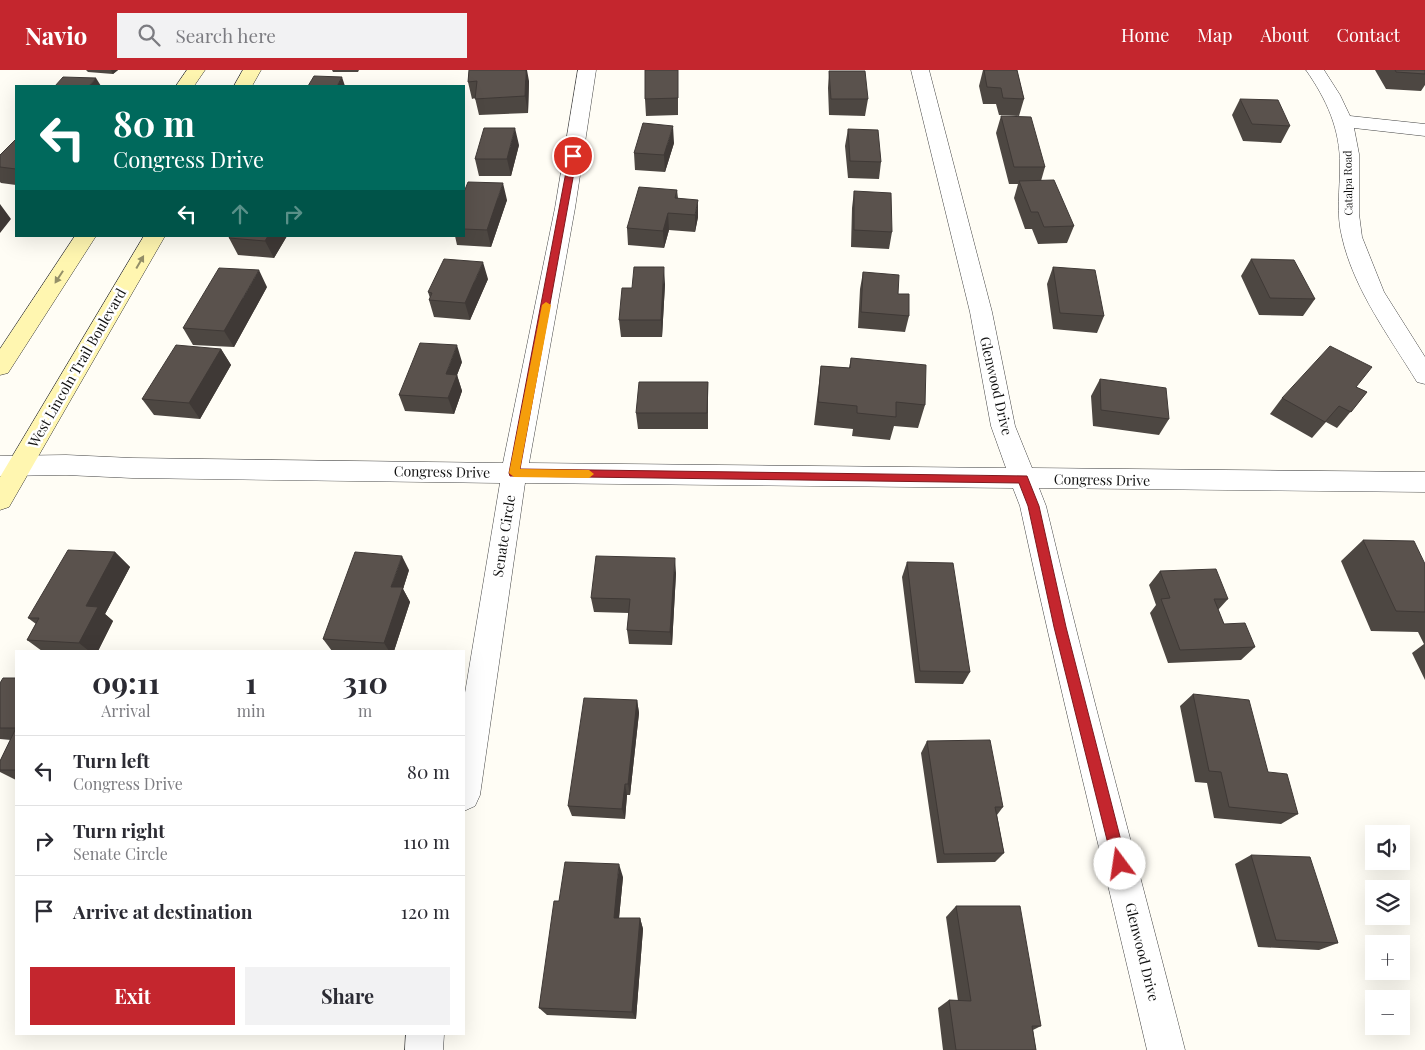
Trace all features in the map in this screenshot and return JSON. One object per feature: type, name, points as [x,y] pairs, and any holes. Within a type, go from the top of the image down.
[{"type":"main road","points":[[186,85],[196,70]]},
{"type":"main road","points":[[244,85],[252,70]]},
{"type":"main road","points":[[0,367],[85,237]]},
{"type":"main road","name":"West Lincoln Trail Boulevard","points":[[0,500],[10,466],[154,237]]},
{"type":"street","name":"Senate Circle","points":[[465,789],[514,473],[565,208],[587,70]]},
{"type":"street","name":"Glenwood Drive","points":[[920,70],[981,312],[1003,426],[1033,506],[1060,627],[1084,715],[1166,1050]]},
{"type":"street","name":"Catalpa Road","points":[[1315,70],[1340,111],[1343,121],[1348,144],[1348,218],[1353,240],[1374,290],[1425,376]]},
{"type":"street","points":[[1343,121],[1425,130]]},
{"type":"street","name":"Congress Drive","points":[[10,466],[66,465],[132,468],[514,473],[1425,482]]},
{"type":"street","points":[[424,1050],[425,1035]]},
{"type":"building","points":[[469,70],[526,70],[525,96],[475,99],[477,81],[468,82]]},
{"type":"building","points":[[645,70],[678,70],[678,98],[645,99]]},
{"type":"building","points":[[984,70],[1017,70],[1024,99],[1003,98],[1001,88],[987,87]]},
{"type":"building","points":[[1395,70],[1425,70],[1425,74],[1396,72]]},
{"type":"building","points":[[829,71],[865,71],[868,99],[831,99]]},
{"type":"building","points":[[314,76],[342,77],[338,85],[309,85]]},
{"type":"building","points":[[63,77],[96,78],[90,85],[56,85]]},
{"type":"building","points":[[1240,99],[1278,100],[1290,126],[1252,124]]},
{"type":"building","points":[[1001,116],[1031,117],[1045,167],[1014,167]]},
{"type":"building","points":[[643,123],[673,126],[664,155],[634,153]]},
{"type":"building","points":[[484,128],[515,128],[507,159],[475,159]]},
{"type":"building","points":[[848,129],[878,130],[881,162],[850,161]]},
{"type":"building","points":[[15,140],[15,169],[0,167],[0,155]]},
{"type":"building","points":[[1054,180],[1074,226],[1044,227],[1038,212],[1031,212],[1019,181]]},
{"type":"building","points":[[468,182],[503,183],[487,230],[465,229],[465,190]]},
{"type":"building","points":[[639,187],[677,190],[675,198],[698,200],[695,215],[668,213],[663,231],[627,228]]},
{"type":"building","points":[[854,191],[891,193],[892,232],[854,230]]},
{"type":"building","points":[[230,237],[267,237],[265,241]]},
{"type":"building","points":[[444,259],[483,262],[465,303],[429,300],[432,293],[428,292]]},
{"type":"building","points":[[1251,259],[1294,260],[1315,299],[1270,298]]},
{"type":"building","points":[[634,267],[664,267],[661,320],[619,320],[622,288],[632,288]]},
{"type":"building","points":[[1053,267],[1095,270],[1104,316],[1060,313]]},
{"type":"building","points":[[219,268],[259,270],[224,331],[183,328]]},
{"type":"building","points":[[863,272],[899,275],[898,294],[909,294],[909,316],[861,312]]},
{"type":"building","points":[[420,343],[457,345],[446,374],[457,375],[448,398],[399,395]]},
{"type":"building","points":[[176,345],[221,349],[189,403],[142,399]]},
{"type":"building","points":[[1330,346],[1372,367],[1356,387],[1367,392],[1351,412],[1339,406],[1325,422],[1282,398]]},
{"type":"building","points":[[851,358],[926,365],[925,405],[896,402],[896,417],[857,413],[857,406],[818,402],[821,366],[850,368]]},
{"type":"building","points":[[1100,379],[1166,388],[1169,419],[1101,410]]},
{"type":"building","points":[[639,382],[708,382],[707,413],[636,413]]},
{"type":"building","points":[[1363,540],[1414,541],[1425,564],[1425,612],[1396,611]]},
{"type":"building","points":[[68,550],[115,552],[86,606],[98,607],[79,643],[27,640],[39,618],[28,618]]},
{"type":"building","points":[[355,552],[402,556],[391,587],[403,587],[384,643],[323,639]]},
{"type":"building","points":[[596,556],[675,558],[670,632],[627,630],[630,599],[591,598]]},
{"type":"building","points":[[907,562],[953,563],[970,672],[920,671]]},
{"type":"building","points":[[1216,569],[1228,599],[1214,599],[1224,624],[1245,623],[1255,647],[1180,650],[1161,599],[1170,598],[1160,571]]},
{"type":"building","points":[[3,678],[15,678],[15,728],[0,728],[0,683]]},
{"type":"building","points":[[1193,694],[1249,700],[1268,772],[1287,774],[1298,814],[1229,807],[1221,772],[1209,771]]},
{"type":"building","points":[[584,698],[637,700],[628,784],[625,784],[622,809],[568,806]]},
{"type":"building","points":[[15,730],[15,770],[0,770],[0,761]]},
{"type":"building","points":[[990,740],[1003,807],[995,807],[1004,853],[944,854],[927,741]]},
{"type":"building","points":[[1251,855],[1310,857],[1338,943],[1276,940]]},
{"type":"building","points":[[565,862],[619,864],[614,918],[640,918],[632,1012],[539,1008],[554,901],[559,901]]},
{"type":"building","points":[[956,906],[1020,906],[1041,1026],[1032,1026],[1036,1050],[956,1050],[949,1000],[971,1001]]},
{"type":"slow traffic","points":[[546,305],[514,473],[589,474]]},
{"type":"route","points":[[573,156],[565,208],[514,473],[1023,479],[1033,506],[1060,627],[1084,715],[1120,864]]}]
